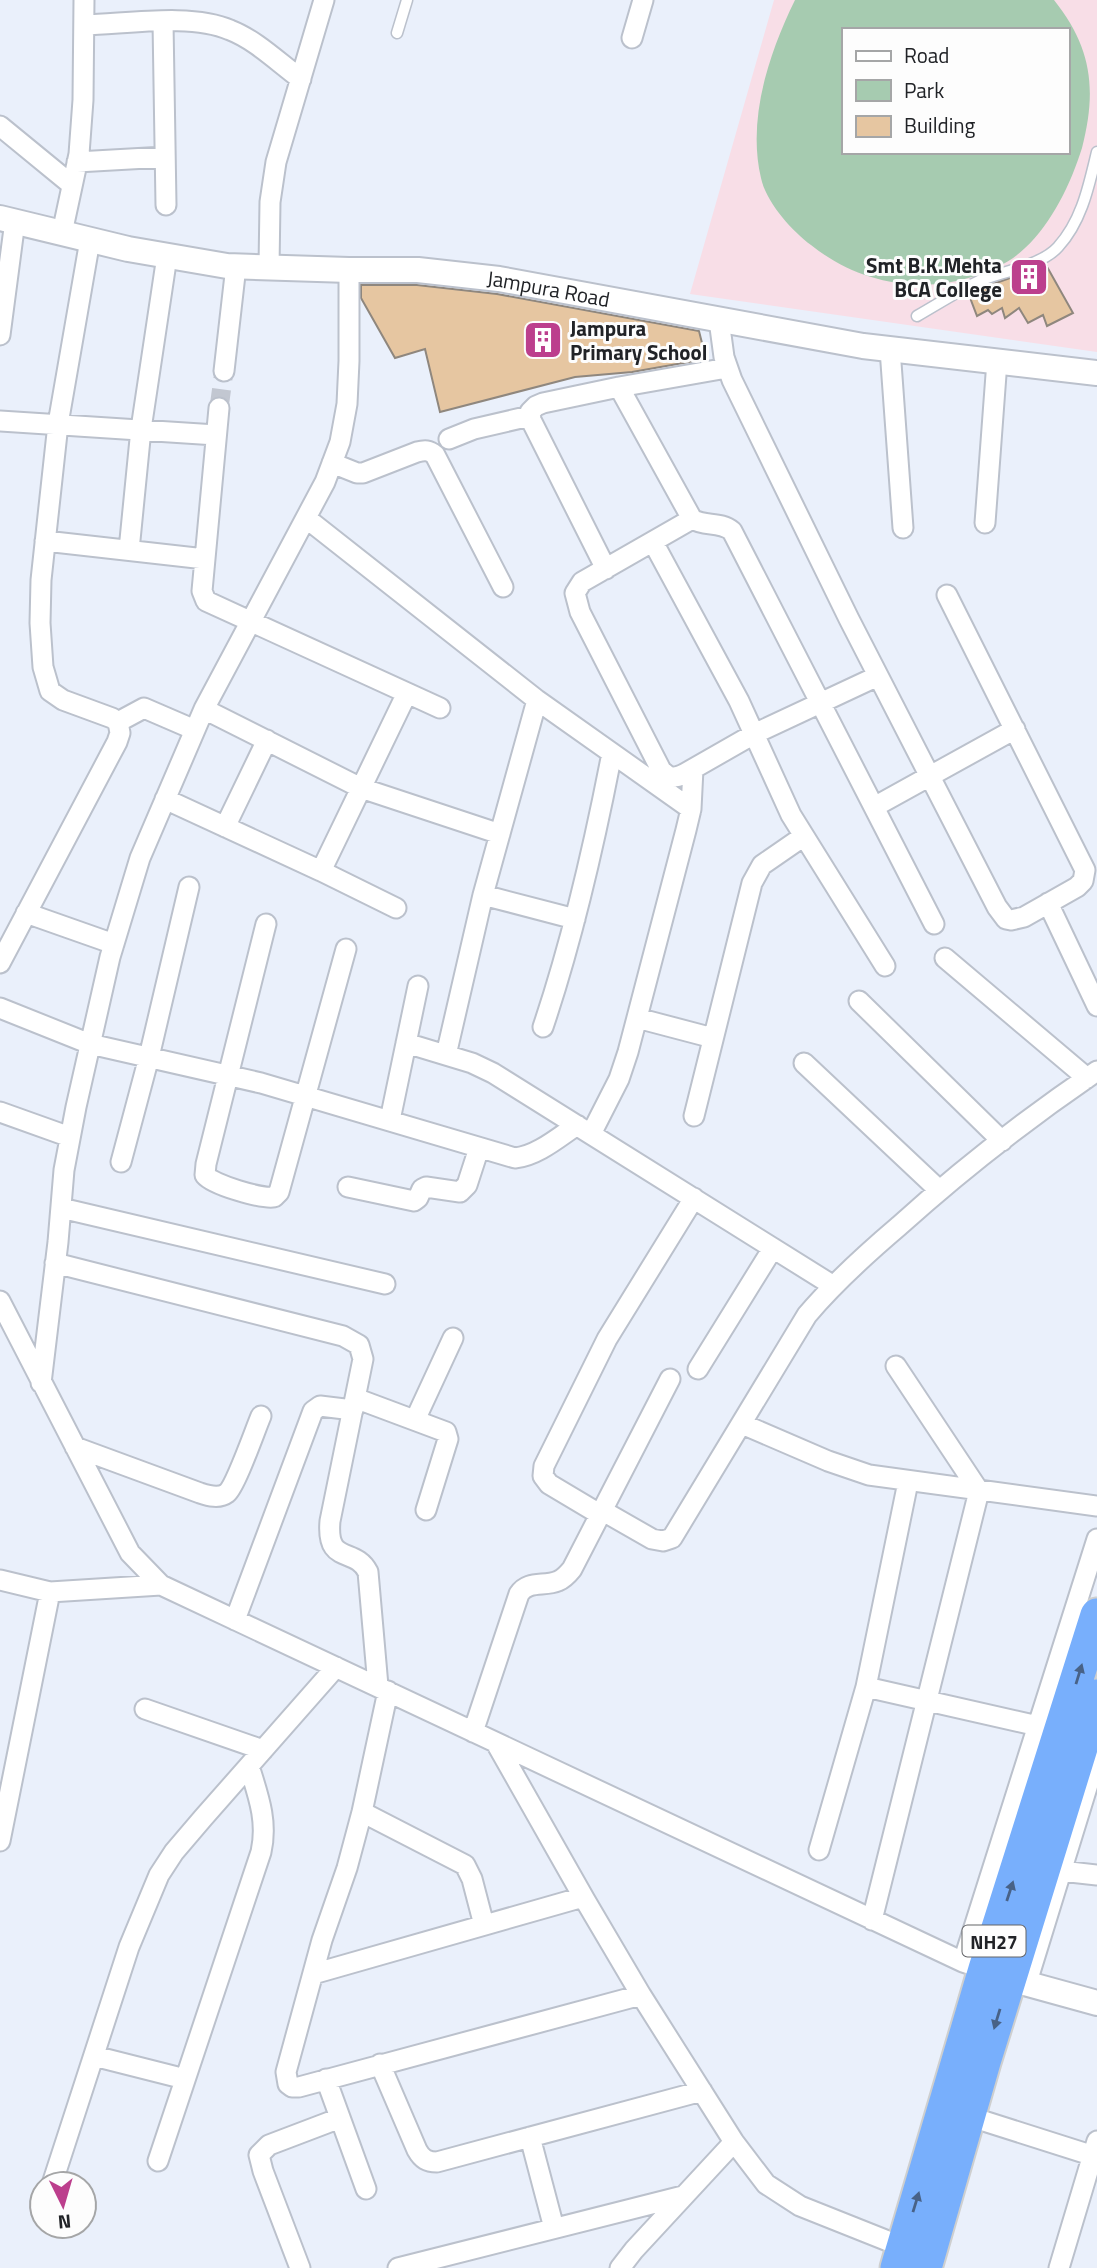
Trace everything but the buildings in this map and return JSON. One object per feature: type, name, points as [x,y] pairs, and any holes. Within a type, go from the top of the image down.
[{"type":"highway","name":"NH27","points":[[920,2261],[996,1973],[1097,1615]]},
{"type":"highway","name":"NH27","points":[[920,2261],[968,2116],[996,1973],[1097,1696]]},
{"type":"street","points":[[62,233],[77,162],[83,100],[84,0]]},
{"type":"street","points":[[269,267],[270,202],[276,162],[324,0]]},
{"type":"street","points":[[632,38],[643,0]]},
{"type":"street","points":[[163,22],[166,205]]},
{"type":"street","points":[[85,25],[212,23],[232,30],[301,79]]},
{"type":"street","points":[[0,126],[72,185]]},
{"type":"street","points":[[77,162],[165,157]]},
{"type":"street","points":[[0,335],[7,220]]},
{"type":"street","name":"Jampura Road","points":[[7,220],[167,256],[236,266],[418,270],[499,279],[890,349],[1097,373]]},
{"type":"street","points":[[1,956],[120,733],[118,722],[112,718],[55,696],[46,683],[43,667],[40,602],[45,541],[58,424],[90,240]]},
{"type":"street","points":[[129,550],[141,429],[167,256]]},
{"type":"street","points":[[224,371],[236,266]]},
{"type":"street","points":[[41,1384],[70,1137],[114,944],[141,858],[195,730],[306,518],[340,442],[347,404],[349,270]]},
{"type":"street","points":[[719,320],[727,368],[878,676],[1002,915],[1011,920],[1018,919],[1077,887],[1083,881],[1085,870],[1090,869],[947,595]]},
{"type":"street","points":[[890,349],[903,528]]},
{"type":"street","points":[[985,523],[997,361]]},
{"type":"street","points":[[606,569],[530,416],[532,409],[543,403],[619,387],[727,368]]},
{"type":"street","points":[[619,387],[692,519],[727,527],[732,531],[934,924]]},
{"type":"street","points":[[219,408],[202,591],[206,601],[440,708]]},
{"type":"street","points":[[449,439],[474,429],[530,416]]},
{"type":"street","points":[[0,421],[216,435]]},
{"type":"street","points":[[332,463],[363,473],[417,452],[431,451],[503,587]]},
{"type":"street","points":[[306,518],[537,700],[691,809]]},
{"type":"street","points":[[692,519],[577,587],[576,599],[580,612],[666,775],[676,778],[754,734],[878,676]]},
{"type":"street","points":[[45,541],[205,559]]},
{"type":"street","points":[[653,542],[738,701],[791,815],[886,966]]},
{"type":"street","points":[[321,871],[407,693]]},
{"type":"street","points":[[446,1055],[483,895],[537,700]]},
{"type":"street","points":[[118,722],[144,708],[195,730]]},
{"type":"street","points":[[205,709],[361,788],[500,834]]},
{"type":"street","points":[[874,807],[1015,729]]},
{"type":"street","points":[[226,827],[267,740]]},
{"type":"street","points":[[543,1027],[559,980],[593,852],[612,753]]},
{"type":"street","points":[[0,1008],[90,1044],[229,1075],[515,1158],[523,1157],[584,1130],[619,1079],[691,809],[693,769]]},
{"type":"street","points":[[165,799],[396,908]]},
{"type":"street","points":[[694,1116],[752,883],[762,865],[804,836]]},
{"type":"street","points":[[121,1162],[189,887]]},
{"type":"street","points":[[483,895],[575,919]]},
{"type":"street","points":[[1048,903],[1097,1006]]},
{"type":"street","points":[[26,913],[114,944]]},
{"type":"street","points":[[266,924],[206,1164],[205,1175],[213,1182],[265,1197],[275,1197],[279,1192],[346,949]]},
{"type":"street","points":[[694,1198],[607,1339],[544,1465],[543,1476],[549,1483],[602,1513],[652,1539],[663,1541],[673,1538],[807,1315],[832,1285],[939,1190],[1092,1074],[945,958]]},
{"type":"street","points":[[390,1120],[418,986]]},
{"type":"street","points":[[859,1001],[1002,1141]]},
{"type":"street","points":[[637,1018],[713,1038]]},
{"type":"street","points":[[406,1043],[472,1063],[493,1073],[832,1285]]},
{"type":"street","points":[[804,1063],[939,1190]]},
{"type":"street","points":[[0,1112],[70,1137]]},
{"type":"street","points":[[348,1187],[414,1201],[426,1187],[460,1192],[467,1185],[480,1148]]},
{"type":"street","points":[[61,1208],[385,1284]]},
{"type":"street","points":[[698,1369],[773,1248]]},
{"type":"street","points":[[55,1263],[342,1336],[359,1345],[362,1351],[363,1359],[330,1521],[329,1539],[335,1549],[360,1562],[368,1572],[383,1689],[362,1812],[313,1974],[286,2079],[292,2087],[641,1995]]},
{"type":"street","points":[[0,1301],[130,1553],[161,1585],[872,1920],[996,1973],[1097,2003]]},
{"type":"street","points":[[415,1420],[453,1338]]},
{"type":"street","points":[[872,1920],[978,1491],[896,1366]]},
{"type":"street","points":[[473,1732],[523,1588],[551,1583],[565,1577],[572,1569],[670,1379]]},
{"type":"street","points":[[235,1620],[313,1411],[320,1405],[354,1404],[442,1430],[447,1435],[426,1510]]},
{"type":"street","points":[[75,1447],[200,1493],[212,1497],[220,1496],[230,1489],[261,1416]]},
{"type":"street","points":[[742,1423],[828,1461],[869,1475],[1097,1506]]},
{"type":"street","points":[[819,1850],[866,1687],[908,1482]]},
{"type":"street","points":[[996,1973],[1038,1726],[1097,1539]]},
{"type":"street","points":[[0,1580],[50,1592],[161,1585]]},
{"type":"street","points":[[0,1841],[7,1775],[50,1592]]},
{"type":"street","points":[[57,2170],[129,1947],[159,1875],[174,1852],[336,1667]]},
{"type":"street","points":[[866,1687],[1038,1726]]},
{"type":"street","points":[[145,1709],[263,1750]]},
{"type":"street","points":[[496,1743],[641,1995],[734,2142],[766,2184],[800,2206],[920,2261]]},
{"type":"street","points":[[996,1973],[1061,1871],[1097,1755]]},
{"type":"street","points":[[158,2161],[265,1836],[263,1810],[249,1766]]},
{"type":"street","points":[[362,1812],[465,1864],[472,1879],[484,1925]]},
{"type":"street","points":[[1061,1871],[1097,1875]]},
{"type":"street","points":[[313,1974],[583,1897]]},
{"type":"street","points":[[94,2056],[185,2079]]},
{"type":"street","points":[[380,2064],[417,2150],[425,2160],[437,2162],[702,2091]]},
{"type":"street","points":[[326,2079],[366,2189]]},
{"type":"street","points":[[968,2116],[1096,2152],[1059,2268]]},
{"type":"street","points":[[300,2268],[259,2155],[269,2145],[340,2118]]},
{"type":"street","points":[[530,2137],[554,2228]]},
{"type":"street","points":[[620,2268],[734,2142]]},
{"type":"street","points":[[398,2268],[473,2259],[554,2228],[683,2196]]},
{"type":"lane","points":[[397,33],[407,0]]},
{"type":"lane","points":[[917,316],[972,285],[1042,258],[1056,249],[1068,235],[1086,198],[1097,152]]},
{"type":"shaded area","points":[[774,0],[1097,0],[1097,352],[690,294]]},
{"type":"green space","points":[[795,0],[1054,0],[1077,35],[1084,52],[1090,88],[1087,127],[1082,148],[1052,215],[1035,238],[1014,257],[995,268],[953,282],[889,282],[848,268],[829,258],[788,224],[768,197],[761,178],[757,156],[759,110],[769,64]]},
{"type":"tunnel","points":[[219,408],[224,371]]},
{"type":"place","name":"Smt B.K.Mehta BCA College","points":[[1029,277]]},
{"type":"place","name":"Jampura Primary School","points":[[543,340]]}]
